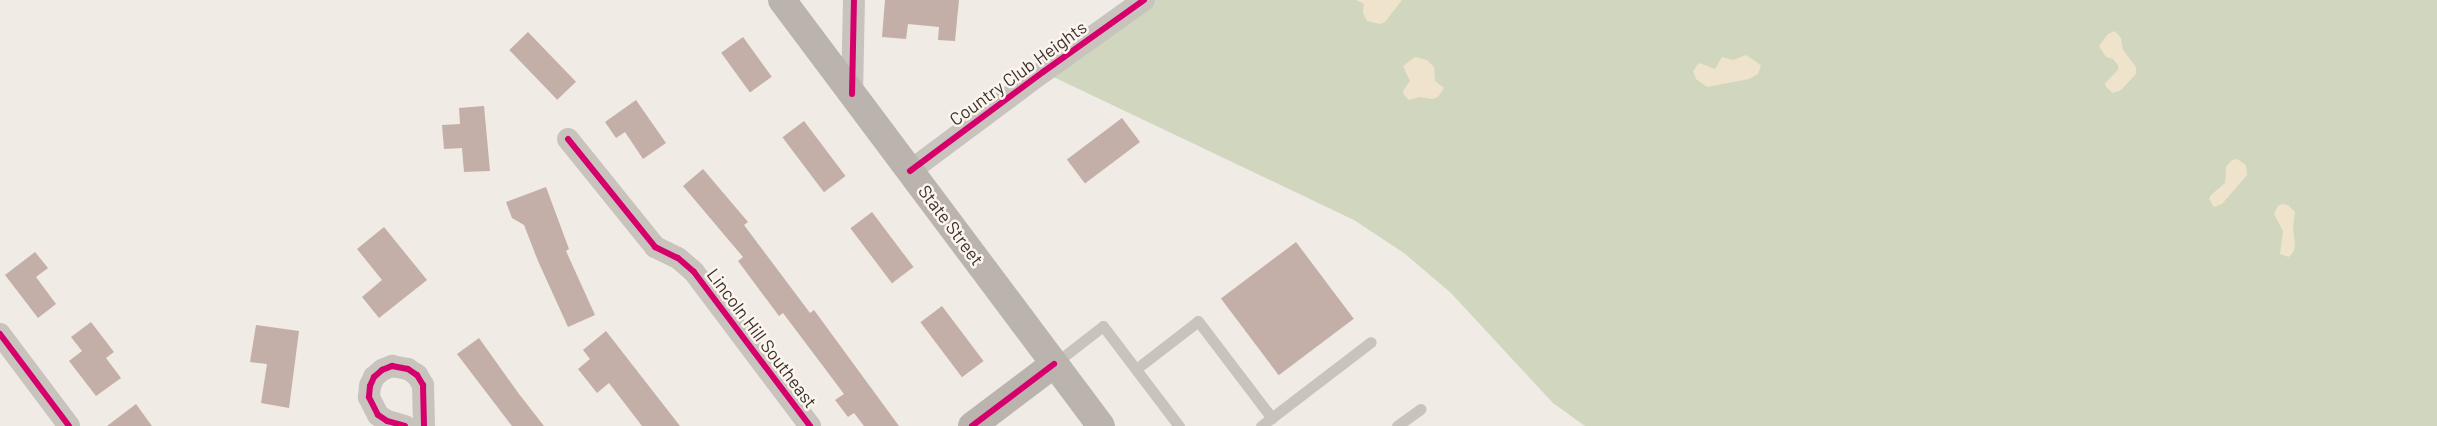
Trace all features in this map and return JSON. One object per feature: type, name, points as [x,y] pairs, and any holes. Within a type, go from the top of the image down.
[{"type":"main road","name":"State Street","points":[[782,0],[1101,426]]},
{"type":"main road","points":[[972,426],[1054,364]]},
{"type":"street","points":[[852,94],[854,0]]},
{"type":"street","name":"Country Club Heights","points":[[910,171],[1144,0]]},
{"type":"street","name":"Lincoln Hill Southeast","points":[[568,139],[655,247],[678,258],[694,272],[810,426]]},
{"type":"street","points":[[0,334],[69,426]]},
{"type":"street","points":[[405,426],[378,415],[369,397],[370,386],[374,377],[382,370],[392,366],[408,369],[417,375],[423,385],[424,426]]},
{"type":"lane","points":[[1136,369],[1198,321],[1272,418]]},
{"type":"lane","points":[[1054,364],[1103,326],[1179,426]]},
{"type":"lane","points":[[1261,426],[1371,342]]},
{"type":"lane","points":[[1397,426],[1420,409]]},
{"type":"green space","points":[[1144,0],[2437,0],[2437,426],[1585,426],[1553,403],[1451,293],[1404,253],[1354,220],[1043,72]]},
{"type":"sand","points":[[1356,0],[1402,0],[1385,22],[1380,24],[1367,21],[1363,13],[1364,4]]},
{"type":"sand","points":[[2115,31],[2121,38],[2123,50],[2136,67],[2136,74],[2121,90],[2113,93],[2106,87],[2105,83],[2118,70],[2118,65],[2113,59],[2106,57],[2099,46],[2108,34]]},
{"type":"sand","points":[[1746,55],[1761,65],[1758,74],[1749,79],[1707,87],[1696,79],[1693,71],[1699,63],[1715,69],[1722,57],[1733,60]]},
{"type":"sand","points":[[1415,57],[1427,60],[1434,67],[1435,81],[1444,88],[1438,97],[1432,99],[1420,97],[1409,100],[1404,95],[1403,91],[1410,81],[1403,66]]},
{"type":"sand","points":[[2237,159],[2246,165],[2247,175],[2222,204],[2214,207],[2209,199],[2225,183],[2226,167],[2232,160]]},
{"type":"sand","points":[[2282,204],[2288,205],[2295,212],[2293,228],[2295,245],[2294,251],[2289,257],[2280,254],[2283,231],[2274,214],[2278,206]]},
{"type":"building","points":[[885,0],[959,0],[955,41],[938,40],[939,27],[908,24],[906,39],[882,37]]},
{"type":"building","points":[[528,32],[576,82],[557,100],[509,50]]},
{"type":"building","points":[[743,37],[772,77],[750,93],[721,53]]},
{"type":"building","points":[[636,100],[666,143],[643,159],[625,132],[616,138],[605,122]]},
{"type":"building","points":[[484,106],[490,171],[464,172],[462,148],[444,149],[442,125],[460,124],[459,108]]},
{"type":"building","points":[[1122,118],[1140,142],[1085,183],[1067,160]]},
{"type":"building","points":[[804,121],[846,176],[824,192],[782,137]]},
{"type":"building","points":[[703,169],[748,222],[744,225],[810,313],[814,310],[899,426],[864,426],[854,413],[848,417],[835,400],[844,394],[783,313],[779,316],[738,261],[743,257],[683,186]]},
{"type":"building","points":[[546,187],[569,249],[566,251],[595,315],[568,327],[524,225],[512,218],[506,202]]},
{"type":"building","points":[[872,212],[914,267],[892,283],[850,228]]},
{"type":"building","points":[[384,227],[427,280],[379,318],[362,297],[382,280],[357,249]]},
{"type":"building","points":[[1296,242],[1354,319],[1279,375],[1221,299]]},
{"type":"building","points":[[35,252],[48,268],[36,277],[56,304],[38,318],[5,275]]},
{"type":"building","points":[[942,306],[984,361],[962,377],[920,322]]},
{"type":"building","points":[[91,322],[114,352],[106,358],[121,378],[96,396],[69,361],[82,351],[71,337]]},
{"type":"building","points":[[256,325],[299,331],[289,408],[261,403],[267,364],[250,362]]},
{"type":"building","points":[[606,331],[680,426],[642,426],[609,383],[597,393],[578,369],[590,359],[583,350]]},
{"type":"building","points":[[479,338],[544,426],[512,426],[457,354]]},
{"type":"building","points":[[136,404],[152,426],[107,426]]},
{"type":"cycle path","points":[[852,94],[854,0]]},
{"type":"cycle path","points":[[910,171],[1144,0]]},
{"type":"cycle path","points":[[568,139],[655,247],[678,258],[694,272],[810,426]]},
{"type":"cycle path","points":[[0,334],[69,426]]},
{"type":"cycle path","points":[[972,426],[1054,364]]},
{"type":"cycle path","points":[[405,426],[387,421],[378,415],[369,397],[370,386],[374,377],[382,370],[392,366],[408,369],[417,375],[423,385],[424,426]]}]
